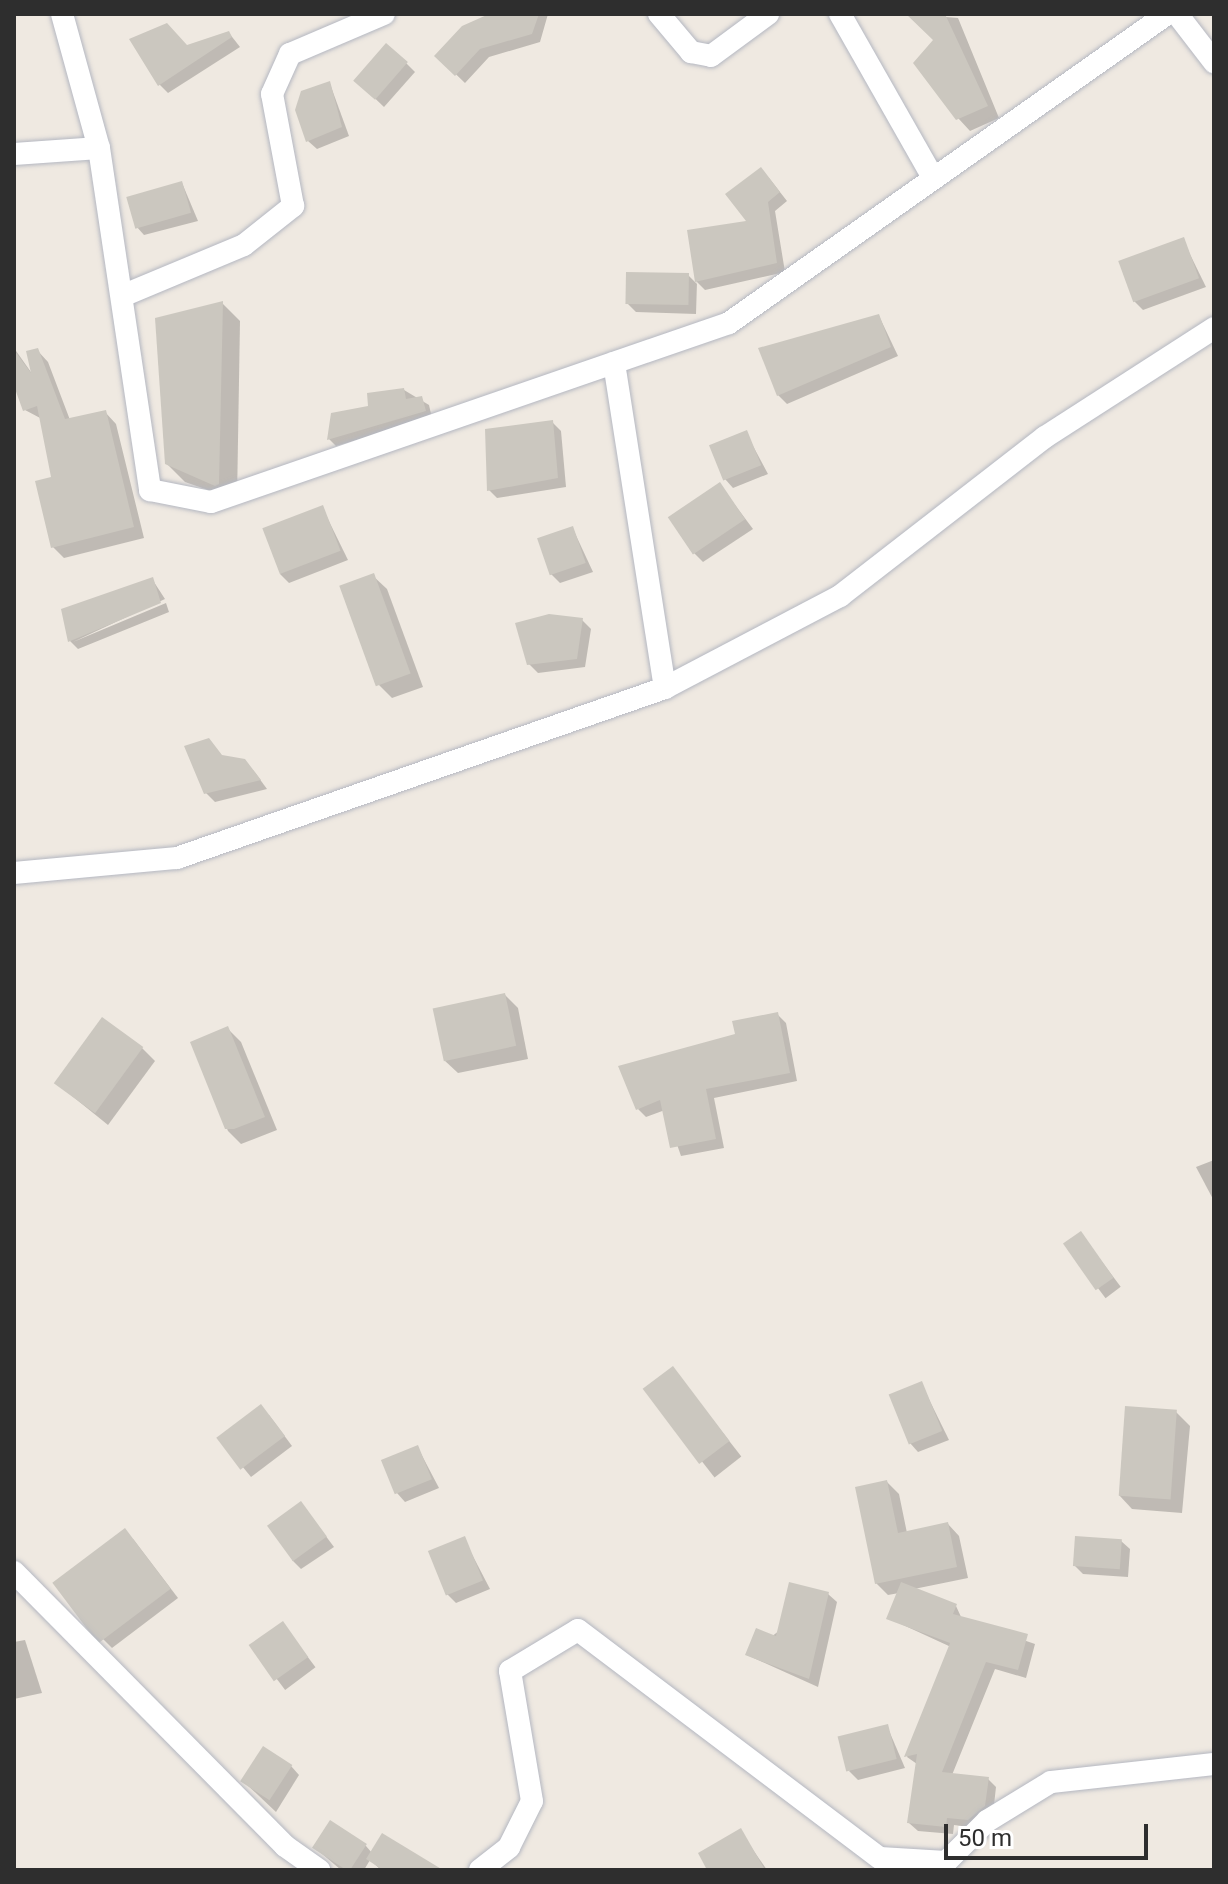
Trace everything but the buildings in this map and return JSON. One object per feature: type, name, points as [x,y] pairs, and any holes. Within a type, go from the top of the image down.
[{"type":"street","points":[[62,14],[99,148],[150,490],[211,502],[729,323],[1167,14]]},
{"type":"street","points":[[122,296],[244,245],[293,206],[272,94],[290,54],[384,14]]},
{"type":"street","points":[[659,14],[691,52],[711,56],[768,14]]},
{"type":"street","points":[[840,14],[933,178]]},
{"type":"street","points":[[1177,14],[1214,62]]},
{"type":"street","points":[[14,154],[99,148]]},
{"type":"street","points":[[14,873],[177,858],[665,688],[840,596],[1045,437],[1214,328]]},
{"type":"street","points":[[614,363],[665,688]]},
{"type":"street","points":[[14,1572],[285,1846],[319,1870]]},
{"type":"street","points":[[480,1870],[509,1847],[532,1801],[510,1671],[578,1630],[880,1858],[946,1862],[987,1821],[1051,1782],[1214,1764]]}]
